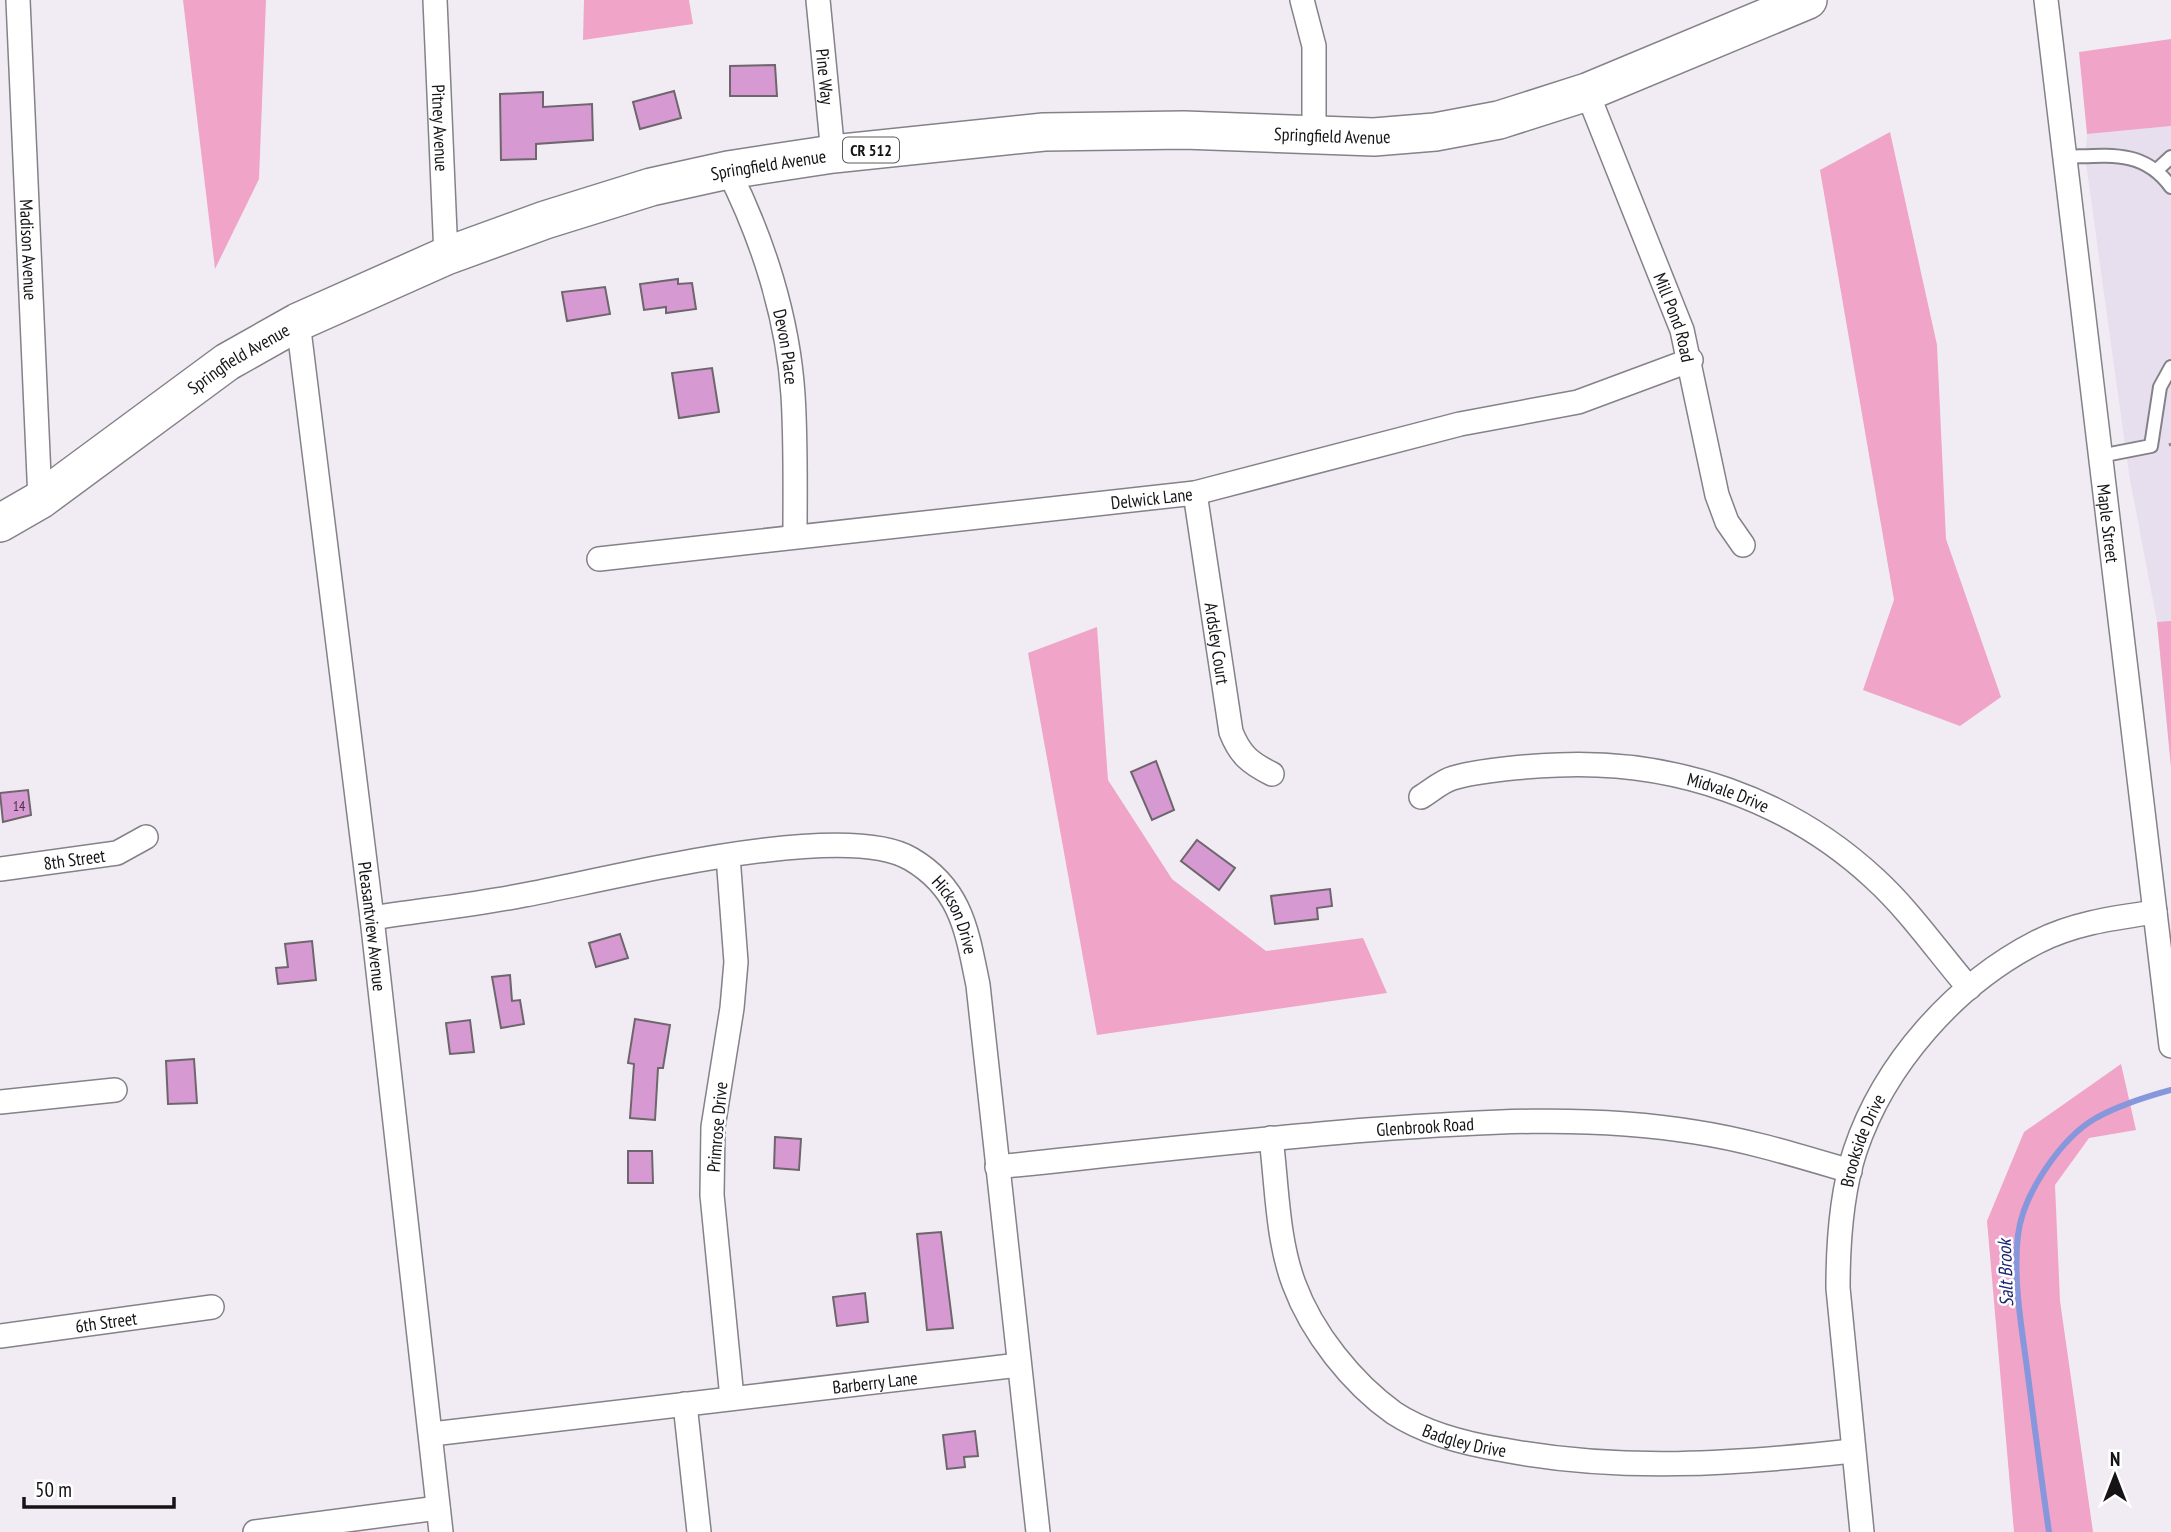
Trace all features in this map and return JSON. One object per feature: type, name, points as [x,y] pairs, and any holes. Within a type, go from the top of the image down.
[{"type":"main road","name":"Springfield Avenue","points":[[0,523],[40,500],[227,362],[298,321],[446,256],[545,220],[638,191],[728,170],[833,154],[1044,132],[1184,130],[1374,137],[1435,132],[1499,120],[1587,92],[1808,0]]},
{"type":"street","name":"Madison Avenue","points":[[18,0],[40,500]]},
{"type":"street","name":"Pitney Avenue","points":[[435,0],[446,256]]},
{"type":"street","name":"Pine Way","points":[[818,0],[833,154]]},
{"type":"street","points":[[1302,0],[1314,46],[1314,134]]},
{"type":"street","name":"Maple Street","points":[[2046,0],[2171,1046]]},
{"type":"street","name":"Mill Pond Road","points":[[1587,92],[1682,330],[1717,495],[1727,522],[1743,545]]},
{"type":"street","name":"Devon Place","points":[[728,170],[744,202],[776,293],[793,393],[796,535]]},
{"type":"street","name":"Pleasantview Avenue","points":[[298,321],[372,918],[441,1532]]},
{"type":"street","name":"Delwick Lane","points":[[599,559],[796,535],[1195,493],[1460,424],[1578,402],[1690,360]]},
{"type":"street","name":"Ardsley Court","points":[[1195,493],[1231,732],[1238,750],[1249,762],[1272,774]]},
{"type":"street","name":"Midvale Drive","points":[[1421,797],[1451,778],[1544,765],[1633,766],[1721,787],[1802,824],[1839,849],[1884,889],[1969,988]]},
{"type":"street","name":"8th Street","points":[[0,869],[117,853],[146,837]]},
{"type":"street","name":"Hickson Drive","points":[[372,918],[523,896],[728,856],[803,848],[871,845],[909,857],[926,868],[954,898],[963,916],[978,985],[1038,1532]]},
{"type":"street","name":"Primrose Drive","points":[[728,856],[736,962],[732,1008],[713,1128],[712,1195],[732,1398]]},
{"type":"street","name":"Brookside Drive","points":[[1862,1532],[1852,1451],[1838,1288],[1838,1256],[1850,1171],[1872,1112],[1914,1044],[1969,988],[2025,949],[2069,929],[2096,920],[2155,912]]},
{"type":"street","points":[[0,1102],[115,1090]]},
{"type":"street","name":"Glenbrook Road","points":[[997,1167],[1271,1138],[1520,1120],[1622,1124],[1694,1132],[1756,1144],[1850,1171]]},
{"type":"street","name":"Badgley Drive","points":[[1271,1138],[1285,1252],[1307,1313],[1344,1364],[1394,1413],[1428,1430],[1474,1445],[1535,1456],[1622,1464],[1696,1465],[1852,1451]]},
{"type":"street","name":"6th Street","points":[[0,1336],[212,1307]]},
{"type":"street","name":"Barberry Lane","points":[[685,1404],[1018,1365]]},
{"type":"street","points":[[432,1434],[685,1404],[699,1532]]},
{"type":"street","points":[[255,1532],[438,1508]]},
{"type":"lane","points":[[2063,157],[2111,155],[2136,159],[2158,169],[2171,187]]},
{"type":"lane","points":[[2158,169],[2171,157]]},
{"type":"lane","points":[[2100,456],[2151,446],[2160,387],[2171,367]]},
{"type":"shaded area","points":[[183,0],[266,0],[259,179],[215,269]]},
{"type":"shaded area","points":[[584,0],[689,0],[693,24],[583,40]]},
{"type":"shaded area","points":[[2171,39],[2171,126],[2087,134],[2079,52]]},
{"type":"shaded area","points":[[2171,126],[2171,767],[2157,622],[2129,474],[2085,156],[2087,134]]},
{"type":"shaded area","points":[[1890,132],[1937,345],[1946,539],[2001,697],[1960,726],[1863,690],[1894,600],[1820,170]]},
{"type":"shaded area","points":[[2171,621],[2171,767],[2157,622]]},
{"type":"shaded area","points":[[1097,627],[1108,780],[1172,879],[1266,951],[1363,938],[1387,993],[1097,1035],[1028,653]]},
{"type":"shaded area","points":[[2121,1064],[2136,1130],[2089,1138],[2055,1185],[2060,1301],[2093,1532],[2014,1532],[1987,1221],[2024,1132]]},
{"type":"building","points":[[775,65],[777,96],[730,96],[730,66]]},
{"type":"building","points":[[674,91],[681,118],[640,129],[633,102]]},
{"type":"building","points":[[543,92],[543,107],[592,104],[593,140],[536,144],[536,159],[501,160],[500,94]]},
{"type":"building","points":[[678,279],[678,284],[692,283],[696,309],[666,313],[666,307],[644,310],[640,284]]},
{"type":"building","points":[[605,287],[610,314],[567,321],[562,292]]},
{"type":"building","points":[[712,368],[719,412],[679,418],[672,373]]},
{"type":"building","points":[[1156,761],[1174,810],[1152,820],[1131,772]]},
{"type":"building","points":[[28,790],[31,815],[3,822],[0,793]]},
{"type":"building","points":[[1197,840],[1235,868],[1219,890],[1181,861]]},
{"type":"building","points":[[1330,889],[1332,906],[1317,908],[1318,919],[1275,924],[1271,896]]},
{"type":"building","points":[[620,934],[628,958],[596,967],[589,943]]},
{"type":"building","points":[[312,941],[316,980],[278,984],[276,968],[288,967],[285,944]]},
{"type":"building","points":[[510,975],[512,1001],[520,1000],[524,1024],[501,1028],[492,977]]},
{"type":"building","points":[[635,1019],[670,1025],[663,1068],[658,1068],[655,1120],[630,1118],[634,1064],[628,1063]]},
{"type":"building","points":[[470,1020],[474,1052],[450,1054],[446,1023]]},
{"type":"building","points":[[194,1059],[197,1103],[168,1104],[166,1061]]},
{"type":"building","points":[[775,1137],[801,1139],[799,1170],[774,1168]]},
{"type":"building","points":[[628,1151],[652,1151],[653,1183],[628,1183]]},
{"type":"building","points":[[941,1232],[953,1328],[927,1330],[917,1234]]},
{"type":"building","points":[[865,1293],[868,1322],[837,1326],[833,1297]]},
{"type":"building","points":[[975,1431],[978,1456],[964,1457],[965,1467],[947,1469],[943,1435]]},
{"type":"waterway","name":"Salt Brook","points":[[2049,1532],[2018,1301],[2016,1268],[2021,1219],[2027,1202],[2046,1169],[2057,1153],[2083,1127],[2114,1109],[2171,1090]]}]
